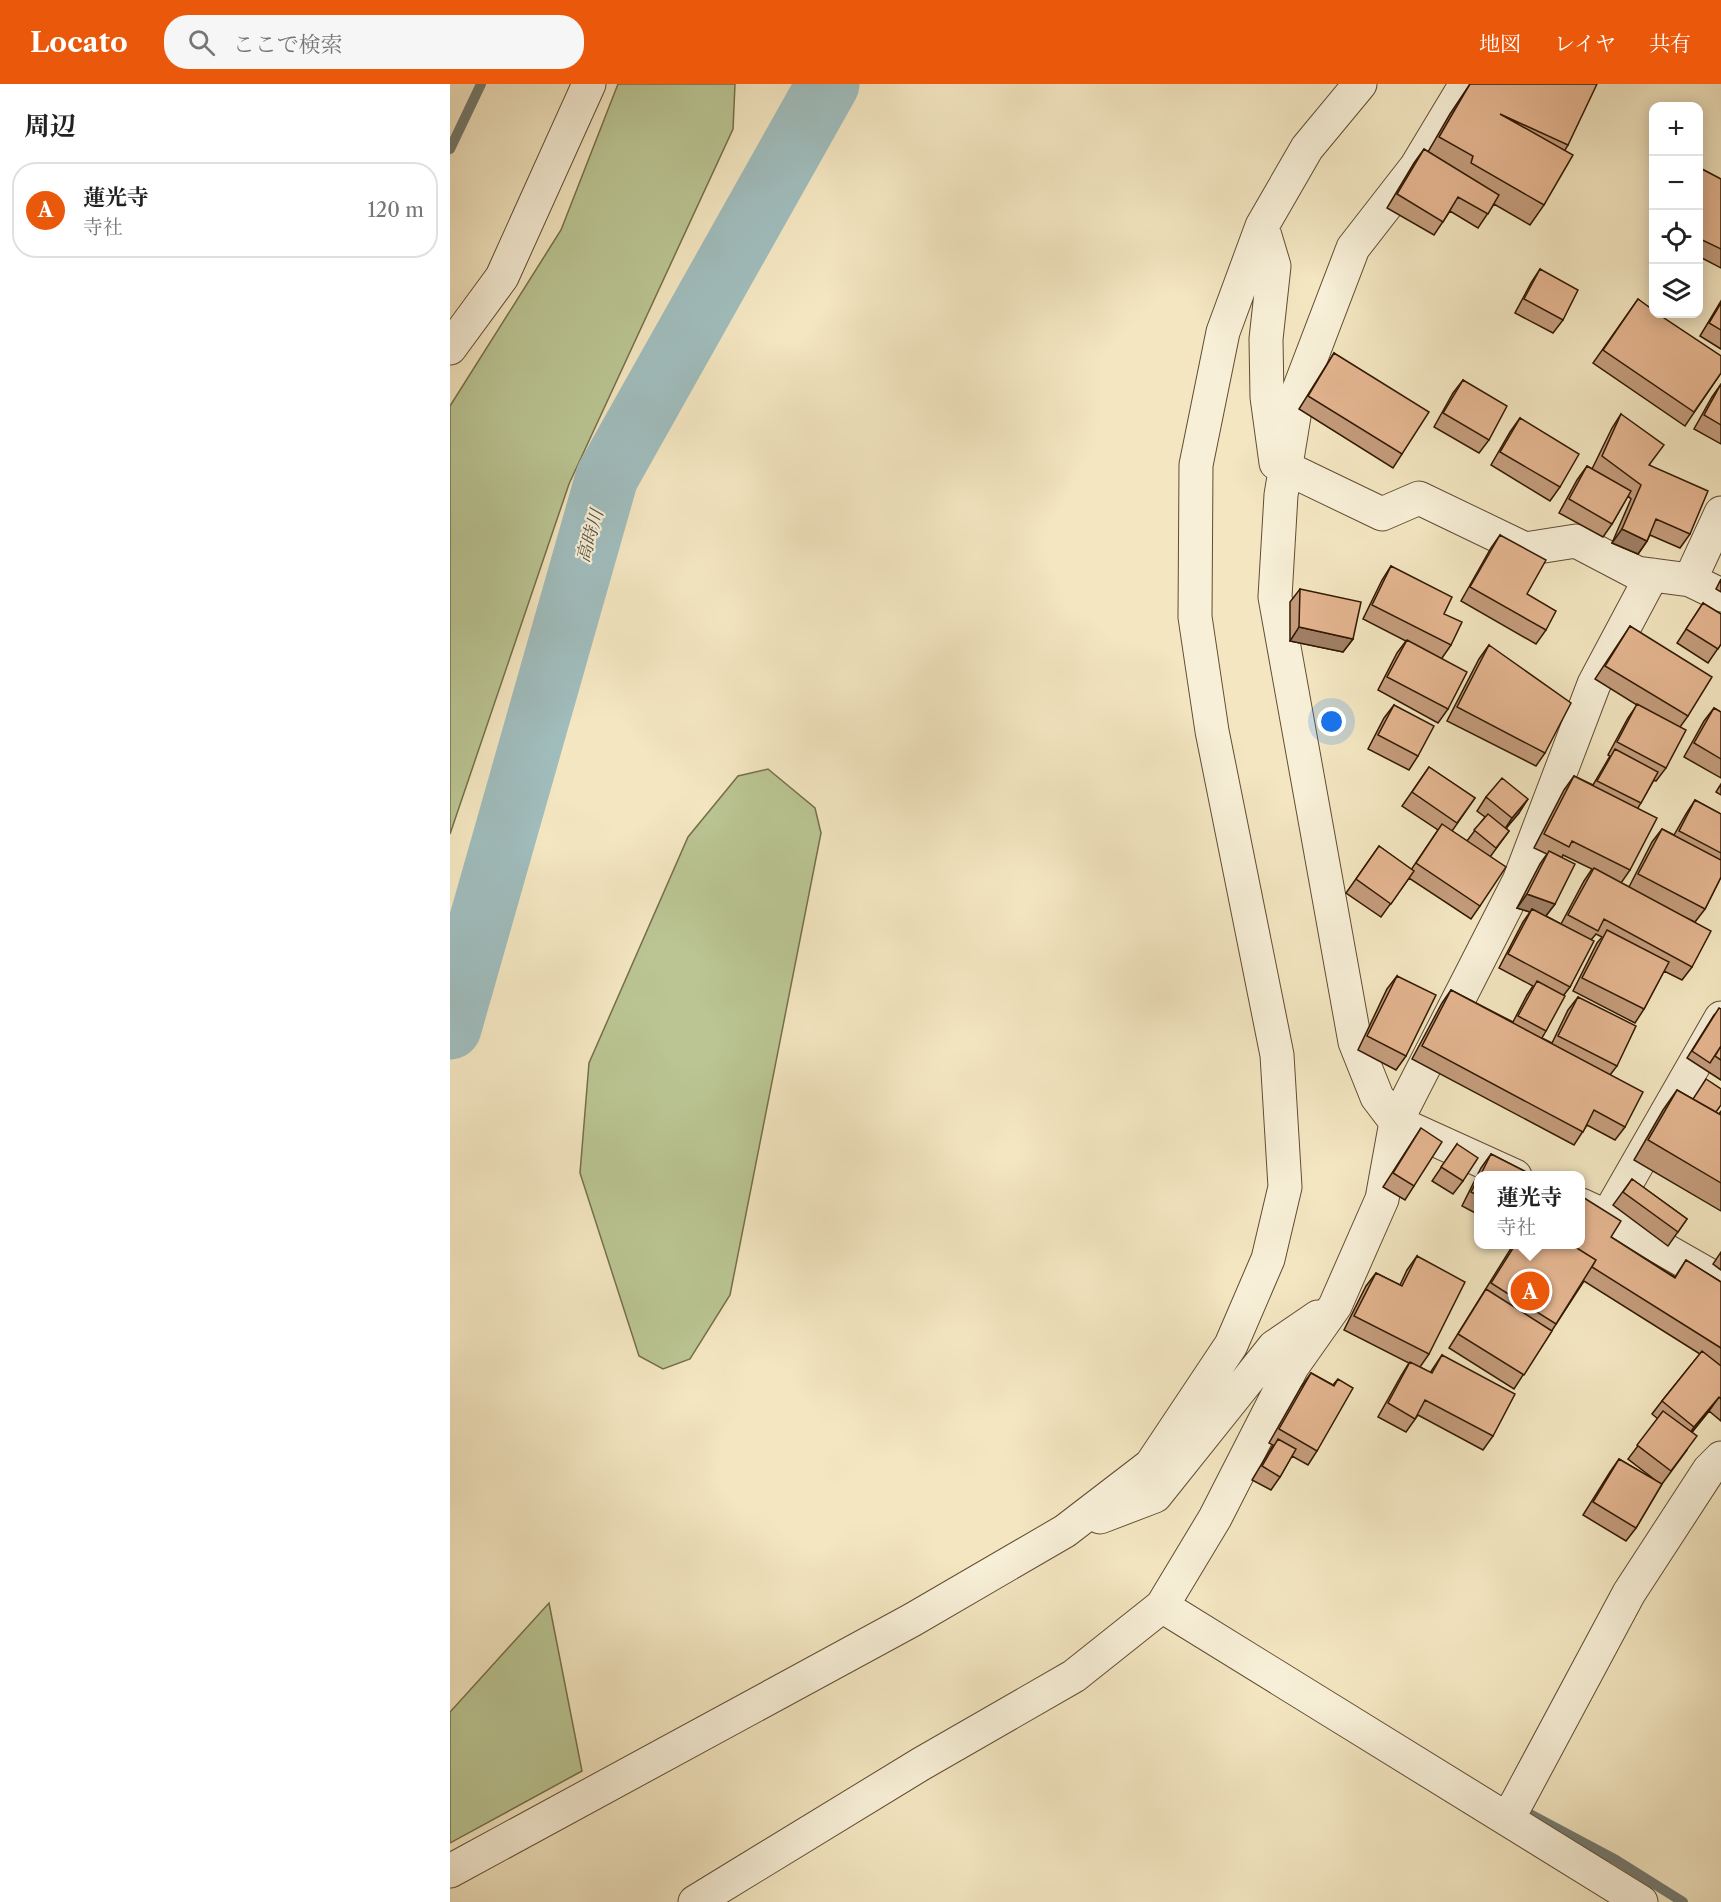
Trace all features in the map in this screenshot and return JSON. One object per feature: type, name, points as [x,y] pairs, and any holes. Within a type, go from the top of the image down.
[{"type":"street","points":[[450,348],[502,277],[589,84]]},
{"type":"street","points":[[450,1871],[912,1620],[1065,1531],[1151,1465],[1231,1345],[1268,1259],[1285,1186],[1277,1055],[1212,731],[1195,617],[1196,465],[1223,332],[1262,226],[1307,148],[1360,84]]},
{"type":"street","points":[[1466,84],[1416,167],[1353,248],[1298,392],[1281,495],[1275,597],[1355,1042],[1377,1097],[1396,1122],[1504,1171]]},
{"type":"street","points":[[1262,226],[1274,266],[1266,339],[1267,396],[1276,463],[1382,514],[1419,498],[1525,549],[1575,541],[1637,573],[1690,580],[1721,596]]},
{"type":"street","points":[[1690,580],[1721,513]]},
{"type":"street","points":[[695,1902],[921,1764],[1074,1676],[1162,1606],[1215,1518],[1292,1367],[1335,1306],[1382,1199],[1396,1122],[1519,881],[1594,684],[1652,575]]},
{"type":"street","points":[[1721,1018],[1594,1211],[1721,1282]]},
{"type":"street","points":[[1065,1531],[1155,1496],[1274,1347],[1335,1306]]},
{"type":"street","points":[[1508,1819],[1629,1593],[1708,1470],[1721,1458]]},
{"type":"street","points":[[1162,1606],[1641,1902]]},
{"type":"green space","points":[[618,84],[735,84],[733,129],[569,484],[450,834],[450,406],[561,230]]},
{"type":"green space","points":[[768,769],[815,808],[821,833],[730,1295],[690,1359],[663,1369],[639,1356],[580,1173],[589,1063],[688,837],[738,776]]},
{"type":"green space","points":[[549,1603],[582,1771],[450,1843],[450,1712]]},
{"type":"building","points":[[1470,84],[1597,84],[1568,145],[1500,114],[1573,155],[1544,205],[1471,163],[1473,156],[1439,137]]},
{"type":"building","points":[[1424,149],[1499,195],[1488,214],[1458,197],[1443,222],[1397,194]]},
{"type":"building","points":[[1703,170],[1721,179],[1721,249],[1703,240]]},
{"type":"building","points":[[1540,269],[1578,290],[1563,320],[1524,299]]},
{"type":"building","points":[[1638,299],[1649,307],[1649,318],[1664,318],[1721,356],[1721,373],[1694,412],[1603,350]]},
{"type":"building","points":[[1721,303],[1721,330],[1709,323]]},
{"type":"building","points":[[1334,353],[1429,412],[1402,454],[1308,396]]},
{"type":"building","points":[[1463,380],[1507,406],[1489,440],[1443,413]]},
{"type":"building","points":[[1721,384],[1721,425],[1704,415]]},
{"type":"building","points":[[1621,414],[1664,445],[1649,465],[1708,491],[1690,534],[1656,519],[1647,541],[1622,529],[1641,485],[1602,456]]},
{"type":"building","points":[[1520,418],[1579,454],[1560,487],[1500,452]]},
{"type":"building","points":[[1587,466],[1631,491],[1612,524],[1569,499]]},
{"type":"building","points":[[1500,535],[1546,560],[1527,594],[1556,611],[1546,630],[1470,587]]},
{"type":"building","points":[[1391,566],[1452,597],[1444,614],[1462,622],[1451,645],[1372,605]]},
{"type":"building","points":[[1300,589],[1361,602],[1353,639],[1299,627]]},
{"type":"building","points":[[1703,603],[1721,614],[1721,644],[1718,649],[1686,629]]},
{"type":"building","points":[[1630,626],[1712,677],[1688,716],[1605,666]]},
{"type":"building","points":[[1407,640],[1467,672],[1448,709],[1387,677]]},
{"type":"building","points":[[1489,645],[1571,703],[1545,753],[1457,707]]},
{"type":"building","points":[[1637,704],[1686,730],[1666,768],[1617,742]]},
{"type":"building","points":[[1394,705],[1434,726],[1418,756],[1378,735]]},
{"type":"building","points":[[1714,708],[1721,712],[1721,759],[1694,743]]},
{"type":"building","points":[[1615,749],[1658,772],[1641,803],[1597,781]]},
{"type":"building","points":[[1429,767],[1475,798],[1457,823],[1412,792]]},
{"type":"building","points":[[1574,776],[1657,818],[1630,870],[1572,841],[1569,847],[1544,834]]},
{"type":"building","points":[[1502,778],[1528,799],[1512,818],[1486,797]]},
{"type":"building","points":[[1695,800],[1721,814],[1721,853],[1679,831]]},
{"type":"building","points":[[1488,814],[1509,831],[1496,848],[1474,830]]},
{"type":"building","points":[[1442,824],[1506,867],[1480,906],[1416,863]]},
{"type":"building","points":[[1662,829],[1721,860],[1721,877],[1705,909],[1638,874]]},
{"type":"building","points":[[1379,846],[1414,871],[1391,904],[1356,879]]},
{"type":"building","points":[[1549,851],[1575,864],[1555,904],[1527,894]]},
{"type":"building","points":[[1594,868],[1711,931],[1692,967],[1604,919],[1598,931],[1568,915]]},
{"type":"building","points":[[1532,909],[1594,941],[1570,987],[1508,954]]},
{"type":"building","points":[[1607,930],[1669,962],[1644,1009],[1582,978]]},
{"type":"building","points":[[1397,976],[1436,995],[1406,1056],[1367,1036]]},
{"type":"building","points":[[1537,981],[1565,996],[1546,1031],[1518,1016]]},
{"type":"building","points":[[1451,990],[1643,1092],[1625,1127],[1594,1110],[1583,1132],[1422,1046]]},
{"type":"building","points":[[1578,997],[1636,1026],[1617,1066],[1558,1036]]},
{"type":"building","points":[[1719,1008],[1721,1009],[1721,1046],[1710,1063],[1692,1051]]},
{"type":"building","points":[[1721,1046],[1721,1060],[1715,1056]]},
{"type":"building","points":[[1706,1079],[1721,1089],[1721,1105],[1716,1112],[1693,1099]]},
{"type":"building","points":[[1677,1090],[1721,1115],[1721,1183],[1648,1140]]},
{"type":"building","points":[[1421,1128],[1442,1142],[1414,1186],[1393,1173]]},
{"type":"building","points":[[1457,1144],[1478,1158],[1463,1181],[1441,1167]]},
{"type":"building","points":[[1491,1154],[1524,1171],[1482,1171]]},
{"type":"building","points":[[1632,1179],[1687,1219],[1678,1232],[1623,1192]]},
{"type":"building","points":[[1585,1198],[1621,1221],[1611,1237],[1675,1278],[1686,1260],[1721,1282],[1721,1348],[1592,1267],[1596,1260],[1578,1249],[1585,1249]]},
{"type":"building","points":[[1512,1249],[1578,1249],[1596,1260],[1556,1324],[1491,1283]]},
{"type":"building","points":[[1417,1256],[1465,1282],[1429,1354],[1354,1316],[1376,1273],[1402,1286]]},
{"type":"building","points":[[1486,1289],[1552,1331],[1524,1375],[1458,1334]]},
{"type":"building","points":[[1702,1351],[1721,1366],[1721,1399],[1719,1397],[1694,1427],[1662,1401]]},
{"type":"building","points":[[1442,1355],[1515,1394],[1493,1436],[1425,1400],[1415,1419],[1388,1403],[1410,1362],[1432,1373]]},
{"type":"building","points":[[1311,1373],[1334,1386],[1338,1379],[1353,1388],[1317,1451],[1279,1429]]},
{"type":"building","points":[[1663,1411],[1697,1436],[1671,1471],[1637,1445]]},
{"type":"building","points":[[1278,1439],[1296,1449],[1280,1477],[1262,1466]]},
{"type":"building","points":[[1619,1459],[1662,1484],[1636,1528],[1593,1502]]},
{"type":"waterway","points":[[450,149],[481,84]]},
{"type":"waterway","name":"高時川","points":[[450,1028],[607,477],[828,84]]},
{"type":"waterway","points":[[1524,1811],[1616,1860],[1683,1902]]},
{"type":"place","name":"蓮光寺","points":[[1530,1291]]}]
